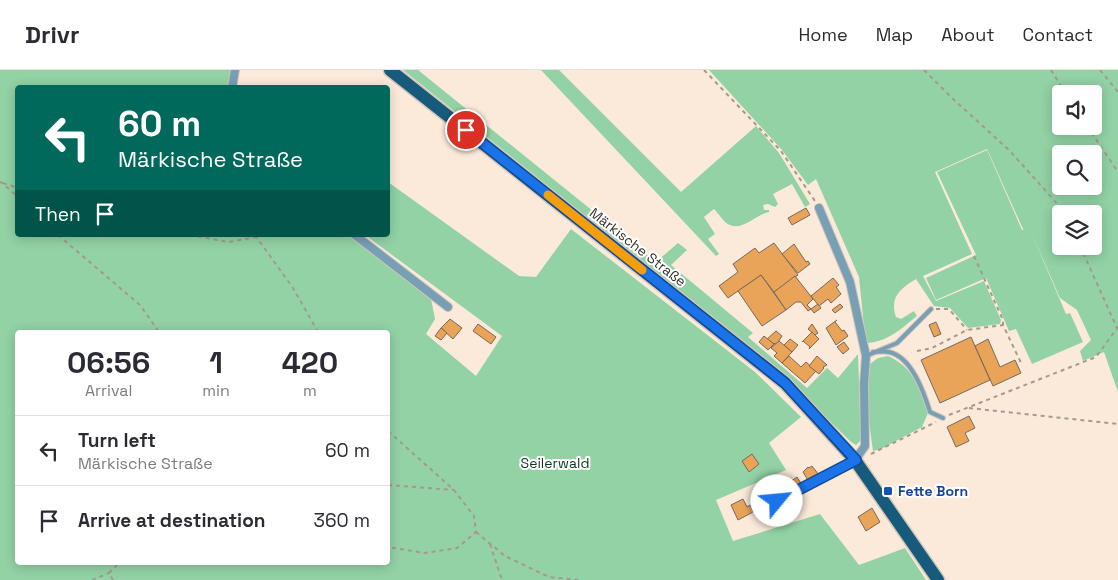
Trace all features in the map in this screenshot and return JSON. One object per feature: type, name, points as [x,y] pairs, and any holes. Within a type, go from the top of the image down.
[{"type":"main road","name":"Märkische Straße","points":[[390,70],[785,383],[858,463],[938,580]]},
{"type":"street","points":[[232,85],[235,70]]},
{"type":"street","points":[[819,208],[850,282],[870,354],[864,384],[865,446],[858,463]]},
{"type":"street","points":[[358,237],[448,307]]},
{"type":"lane","points":[[870,354],[897,343],[931,309]]},
{"type":"lane","points":[[870,354],[890,352],[906,362],[923,391],[930,412],[943,418]]},
{"type":"lane","points":[[760,510],[858,463]]},
{"type":"path","points":[[704,70],[781,151],[819,208]]},
{"type":"path","points":[[924,70],[1010,151],[1058,205]]},
{"type":"path","points":[[1051,70],[1060,85]]},
{"type":"path","points":[[1100,70],[1118,92]]},
{"type":"path","points":[[1094,135],[1118,172]]},
{"type":"path","points":[[1,183],[15,187]]},
{"type":"path","points":[[1,183],[15,195]]},
{"type":"path","points":[[60,237],[140,304],[157,330]]},
{"type":"path","points":[[201,237],[228,242],[251,237]]},
{"type":"path","points":[[257,237],[293,288],[317,330]]},
{"type":"path","points":[[858,463],[867,455],[881,450],[943,418],[1096,357],[1117,327],[1084,255]]},
{"type":"path","points":[[974,256],[1022,365]]},
{"type":"path","points":[[931,309],[949,309],[967,330]]},
{"type":"path","points":[[917,351],[932,348],[967,330],[1003,325]]},
{"type":"path","points":[[968,408],[1118,424]]},
{"type":"path","points":[[390,433],[454,490],[474,516],[476,532],[505,556],[549,577],[580,580]]},
{"type":"path","points":[[390,485],[454,490]]},
{"type":"path","points":[[390,547],[425,553],[457,548],[476,532]]},
{"type":"path","points":[[490,543],[502,580]]},
{"type":"path","points":[[86,580],[92,580],[109,573],[117,565]]},
{"type":"path","points":[[109,573],[112,580]]},
{"type":"green space","name":"Seilerwald","points":[[0,70],[234,70],[232,85],[15,85],[15,237],[351,237],[370,249],[431,299],[435,319],[426,334],[476,376],[502,336],[368,237],[390,237],[390,183],[519,276],[536,277],[571,229],[755,372],[801,417],[769,443],[786,470],[716,500],[733,541],[820,514],[859,565],[905,548],[926,580],[0,580]]},
{"type":"green space","points":[[403,70],[418,70],[656,262],[678,243],[687,250],[671,265],[753,333],[748,337],[807,388],[827,368],[838,378],[858,354],[861,440],[856,445],[851,442],[789,381],[742,341]]},
{"type":"green space","points":[[541,70],[559,70],[681,192],[756,126],[779,153],[810,204],[805,207],[792,184],[773,194],[778,204],[775,207],[768,204],[763,205],[764,210],[769,210],[769,212],[742,225],[736,226],[725,222],[714,209],[704,217],[715,234],[708,239],[719,254],[716,256]]},
{"type":"green space","points":[[709,70],[1118,70],[1118,392],[1104,352],[1083,361],[1080,351],[1091,340],[1077,310],[1060,298],[1029,227],[1066,314],[1070,313],[1083,342],[1032,364],[1016,329],[1009,331],[986,278],[936,300],[926,278],[976,255],[937,172],[987,150],[1022,230],[1025,229],[1023,229],[987,149],[935,172],[972,254],[923,276],[936,301],[984,281],[1001,320],[1000,324],[968,328],[950,308],[934,306],[916,279],[898,294],[895,299],[894,310],[896,317],[901,319],[914,311],[917,316],[889,337],[868,343],[865,337],[859,277],[816,179],[808,185],[782,150]]},
{"type":"green space","points":[[888,356],[910,372],[928,413],[922,427],[881,449],[873,451],[868,407],[868,375],[870,364],[878,358]]},
{"type":"building","points":[[806,208],[810,215],[792,225],[788,218]]},
{"type":"building","points":[[774,243],[798,275],[774,292],[761,275],[728,298],[719,286],[738,272],[733,264],[755,248],[759,253]]},
{"type":"building","points":[[794,244],[806,262],[808,261],[810,264],[798,273],[782,254]]},
{"type":"building","points":[[761,275],[786,310],[762,326],[738,291]]},
{"type":"building","points":[[795,276],[813,299],[807,305],[811,309],[808,311],[801,302],[796,302],[786,310],[774,292]]},
{"type":"building","points":[[833,278],[839,285],[836,287],[841,294],[831,303],[828,299],[819,306],[811,296]]},
{"type":"building","points":[[818,304],[821,308],[814,313],[811,309]]},
{"type":"building","points":[[840,304],[843,307],[835,313],[832,310]]},
{"type":"building","points":[[450,319],[462,328],[453,339],[441,328]]},
{"type":"building","points":[[837,320],[835,322],[848,336],[836,345],[826,328]]},
{"type":"building","points":[[936,322],[941,334],[934,337],[929,325]]},
{"type":"building","points":[[478,324],[496,337],[491,344],[473,331]]},
{"type":"building","points":[[812,324],[818,333],[815,335],[808,329]]},
{"type":"building","points":[[441,328],[447,333],[441,340],[435,336]]},
{"type":"building","points":[[776,331],[782,336],[776,345],[767,339]]},
{"type":"building","points":[[812,332],[819,339],[809,349],[810,347],[803,341]]},
{"type":"building","points":[[764,336],[774,344],[768,350],[759,342]]},
{"type":"building","points":[[971,337],[990,380],[940,403],[921,360]]},
{"type":"building","points":[[790,339],[798,345],[792,352],[784,345]]},
{"type":"building","points":[[988,339],[1000,367],[1015,360],[1021,373],[993,386],[975,346]]},
{"type":"building","points":[[779,341],[792,352],[782,363],[774,356],[777,353],[771,348]]},
{"type":"building","points":[[844,342],[849,349],[843,354],[837,347]]},
{"type":"building","points":[[789,356],[801,367],[806,362],[816,371],[805,383],[782,363]]},
{"type":"building","points":[[817,356],[827,365],[823,367],[819,374],[809,366]]},
{"type":"building","points":[[969,416],[975,428],[965,433],[969,441],[956,447],[947,427]]},
{"type":"building","points":[[752,454],[759,464],[749,472],[742,461]]},
{"type":"building","points":[[812,466],[819,475],[809,482],[803,472]]},
{"type":"building","points":[[797,477],[802,485],[793,487],[790,482]]},
{"type":"building","points":[[743,499],[747,507],[750,505],[753,512],[738,520],[731,505]]},
{"type":"building","points":[[872,508],[880,522],[866,531],[858,517]]},
{"type":"slow traffic","points":[[548,195],[642,270]]},
{"type":"place","name":"Fette Born","points":[[888,491]]},
{"type":"route","points":[[466,130],[785,383],[856,460],[777,501]]}]
